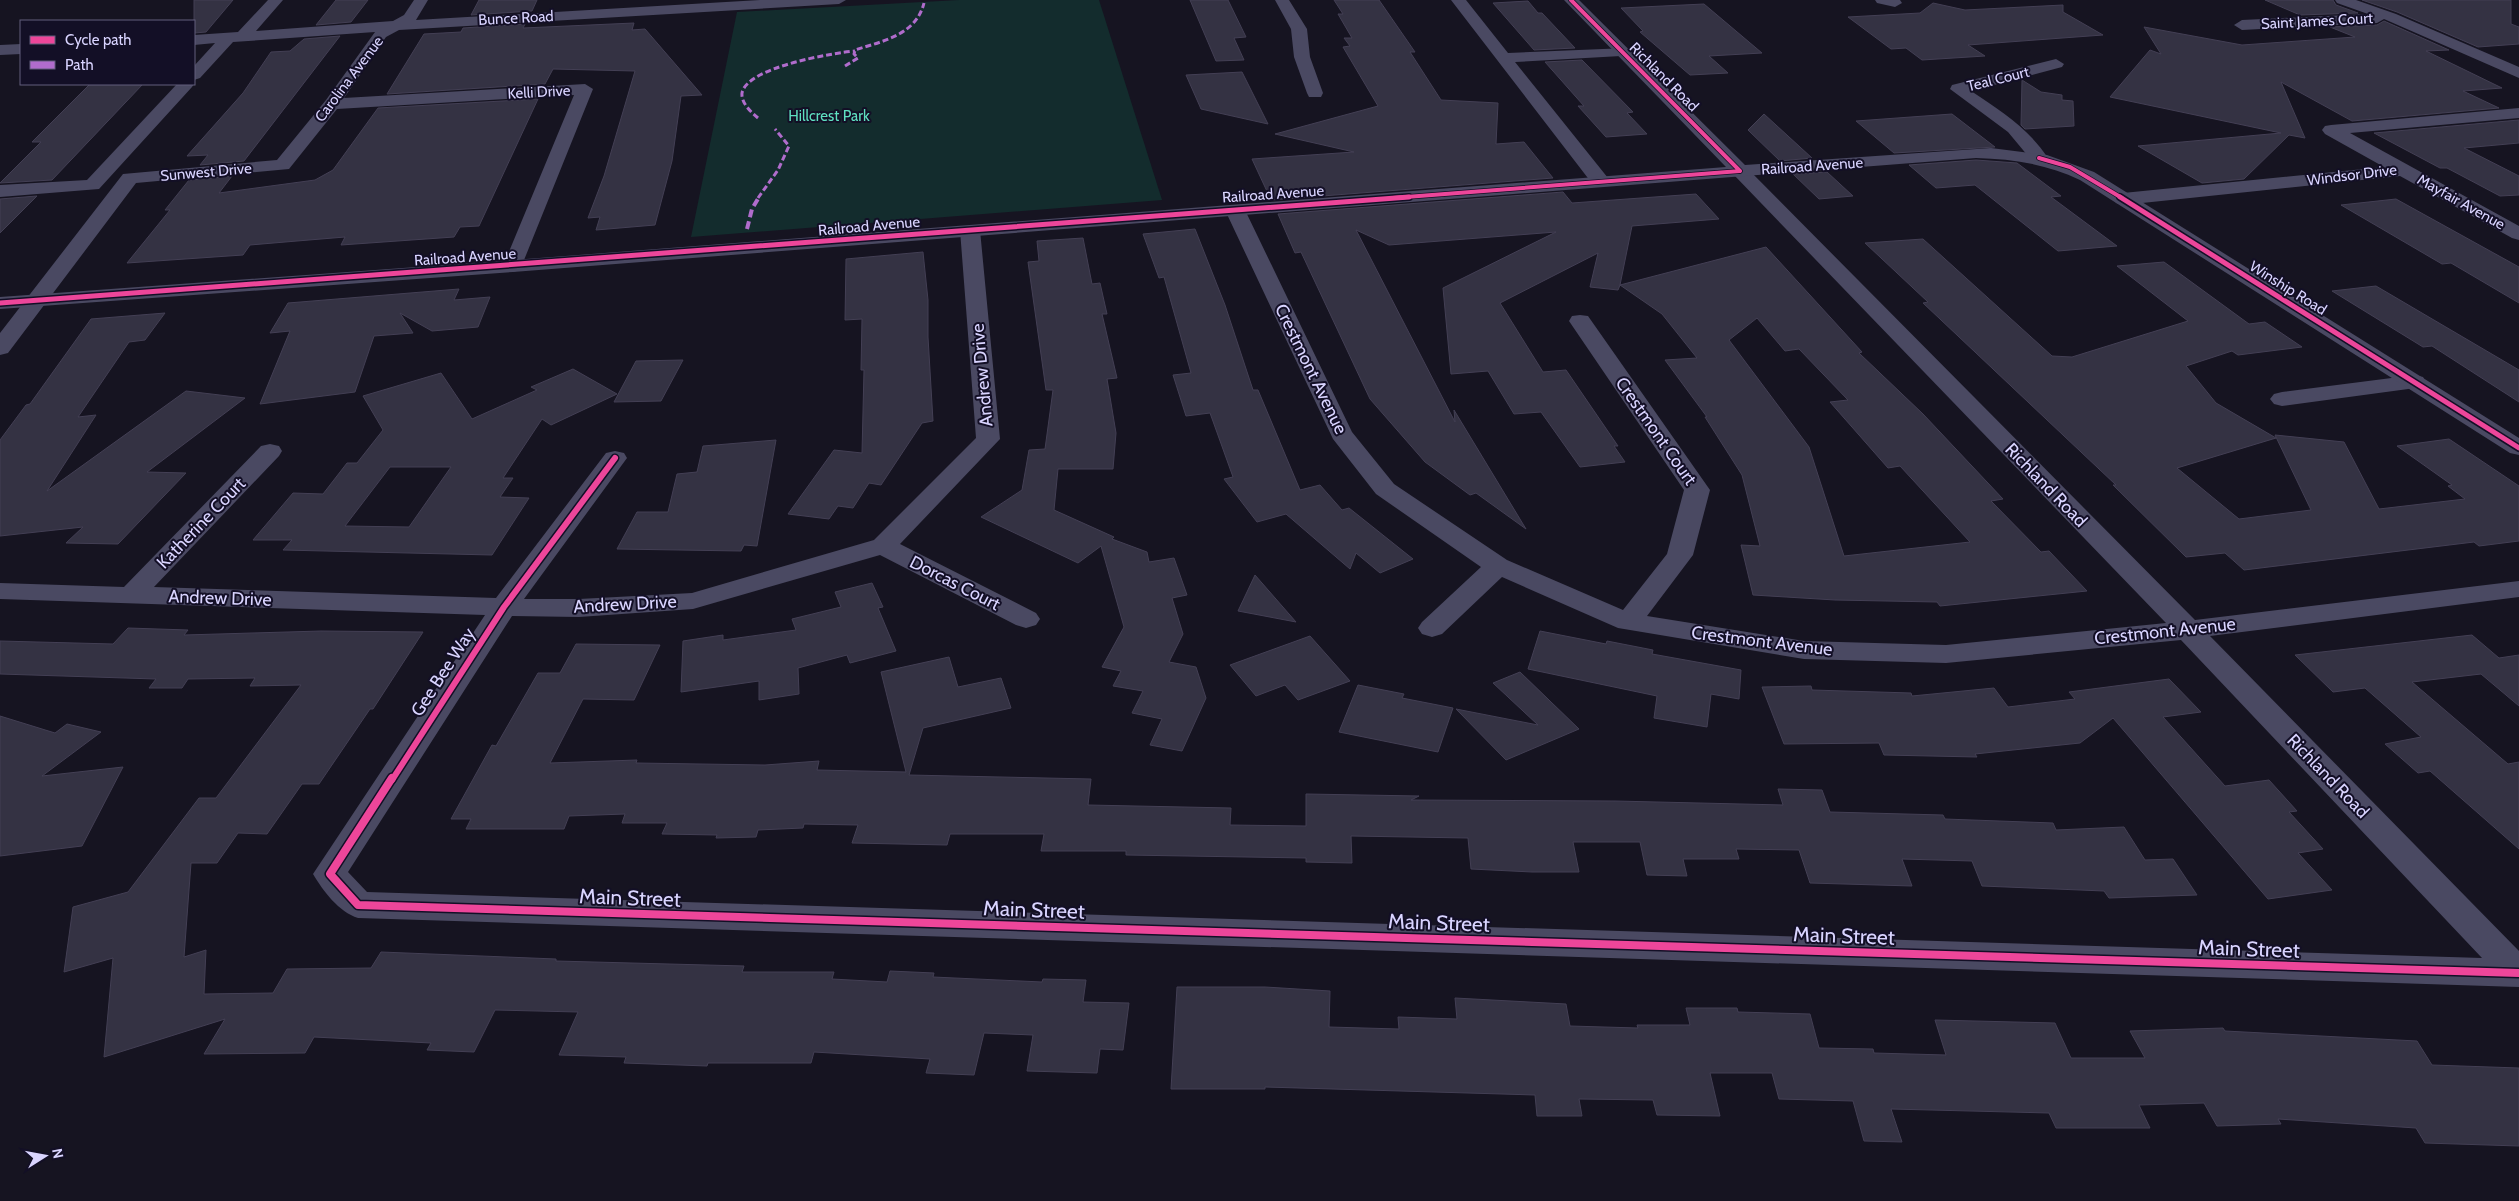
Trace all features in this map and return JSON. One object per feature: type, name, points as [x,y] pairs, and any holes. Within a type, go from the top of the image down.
[{"type":"street","points":[[195,74],[276,0]]},
{"type":"street","name":"Carolina Avenue","points":[[283,166],[332,104],[381,34],[410,18],[421,0]]},
{"type":"street","name":"Bunce Road","points":[[195,40],[695,4],[839,0]]},
{"type":"street","points":[[1282,0],[1299,29],[1302,57],[1315,93]]},
{"type":"street","points":[[1458,0],[1601,182]]},
{"type":"street","name":"Richland Road","points":[[1571,0],[2188,630],[2518,973]]},
{"type":"street","points":[[2342,0],[2391,17],[2519,73]]},
{"type":"street","name":"Saint James Court","points":[[2242,25],[2391,17]]},
{"type":"street","points":[[0,50],[20,49]]},
{"type":"street","points":[[1503,58],[1621,51]]},
{"type":"street","name":"Teal Court","points":[[2039,158],[2032,145],[2021,135],[1958,89],[2056,64]]},
{"type":"street","points":[[0,191],[92,185],[185,85]]},
{"type":"street","name":"Kelli Drive","points":[[332,104],[585,89],[513,266]]},
{"type":"street","name":"Windsor Drive","points":[[2404,170],[2331,130],[2519,113]]},
{"type":"street","name":"Railroad Avenue","points":[[0,303],[513,266],[1976,153],[2039,158]]},
{"type":"street","name":"Winship Road","points":[[2039,158],[2070,167],[2519,448]]},
{"type":"street","name":"Sunwest Drive","points":[[36,301],[130,178],[283,166]]},
{"type":"street","name":"Windsor Drive","points":[[2122,199],[2404,170]]},
{"type":"street","name":"Mayfair Avenue","points":[[2404,170],[2519,234]]},
{"type":"street","name":"Crestmont Avenue","points":[[1234,210],[1340,434],[1386,489],[1498,566],[1628,622],[1804,650],[1946,654],[2188,630],[2519,589]]},
{"type":"street","name":"Andrew Drive","points":[[0,591],[579,608],[693,601],[884,546],[988,439],[970,230]]},
{"type":"street","points":[[0,348],[36,301]]},
{"type":"street","name":"Crestmont Court","points":[[1580,321],[1697,490],[1680,555],[1628,622]]},
{"type":"street","points":[[2282,399],[2415,382]]},
{"type":"street","name":"Katherine Court","points":[[131,595],[270,451]]},
{"type":"street","name":"Gee Bee Way","points":[[358,905],[330,874],[504,607],[615,458]]},
{"type":"street","name":"Dorcas Court","points":[[884,546],[1026,619]]},
{"type":"street","points":[[1432,628],[1498,566]]},
{"type":"street","name":"Main Street","points":[[358,905],[2518,973]]},
{"type":"green space","name":"Hillcrest Park","points":[[959,0],[1099,0],[1162,200],[691,237],[737,12]]},
{"type":"building","points":[[194,0],[233,0],[206,32],[195,33]]},
{"type":"building","points":[[336,0],[368,0],[351,22],[316,25]]},
{"type":"building","points":[[479,0],[537,0],[532,11],[471,15]]},
{"type":"building","points":[[1190,0],[1228,0],[1246,37],[1234,38],[1244,60],[1216,61]]},
{"type":"building","points":[[1334,0],[1379,0],[1415,52],[1410,52],[1441,100],[1498,103],[1496,144],[1524,142],[1553,178],[1271,200],[1252,159],[1354,152],[1275,134],[1378,106],[1343,47],[1350,46],[1344,38],[1352,38],[1338,14],[1343,14]]},
{"type":"building","points":[[2265,0],[2333,0],[2336,5],[2358,13],[2300,15]]},
{"type":"building","points":[[2362,0],[2511,0],[2511,24],[2519,27],[2519,44],[2478,47],[2397,12]]},
{"type":"building","points":[[1528,1],[1575,48],[1534,50],[1493,3]]},
{"type":"building","points":[[1933,3],[1965,10],[2063,5],[2063,12],[2103,35],[1968,45],[1985,56],[1922,60],[1906,48],[1891,49],[1848,17],[1920,13]]},
{"type":"building","points":[[1704,4],[1762,53],[1709,56],[1728,73],[1690,75],[1640,32],[1643,31],[1621,8]]},
{"type":"building","points":[[2384,21],[2449,50],[2426,51],[2502,88],[2463,91],[2499,108],[2352,121],[2281,82],[2305,138],[2289,135],[2244,179],[2202,183],[2138,146],[2281,133],[2110,97],[2150,50],[2161,54],[2144,27],[2242,45],[2355,37],[2330,27],[2377,25]]},
{"type":"building","points":[[634,23],[632,30],[645,29],[702,95],[681,96],[672,161],[655,225],[596,230],[600,217],[588,218],[604,176],[635,71],[553,69],[545,84],[387,94],[424,34],[461,32],[463,28],[525,24],[523,28]]},
{"type":"building","points":[[340,36],[244,161],[200,165],[208,155],[187,156],[243,93],[271,52],[290,51],[304,39]]},
{"type":"building","points":[[1582,60],[1633,112],[1627,113],[1647,134],[1606,137],[1578,106],[1584,106],[1545,62]]},
{"type":"building","points":[[1242,72],[1268,124],[1201,109],[1186,75]]},
{"type":"building","points":[[2022,80],[2041,92],[2062,95],[2062,100],[2073,101],[2074,126],[2025,129],[2021,125]]},
{"type":"building","points":[[89,85],[142,85],[52,180],[0,183],[41,142],[32,142]]},
{"type":"building","points":[[538,99],[479,226],[460,227],[454,237],[341,245],[345,237],[250,245],[243,255],[127,263],[170,210],[165,210],[189,180],[232,176],[219,193],[315,180],[333,170],[378,108]]},
{"type":"building","points":[[1764,114],[1812,158],[1780,161],[1748,130]]},
{"type":"building","points":[[1952,114],[1995,147],[1894,153],[1856,121]]},
{"type":"building","points":[[2519,120],[2519,143],[2464,148],[2519,176],[2519,195],[2500,196],[2447,168],[2440,168],[2374,133]]},
{"type":"building","points":[[1976,160],[2017,163],[2061,196],[2051,197],[2117,246],[2058,251],[1975,185],[1936,188],[1909,165]]},
{"type":"building","points":[[1827,172],[1853,196],[1819,199],[1793,174]]},
{"type":"building","points":[[1563,192],[1572,203],[1696,194],[1719,219],[1632,226],[1618,290],[1590,287],[1598,253],[1500,303],[1543,372],[1566,370],[1618,446],[1614,446],[1625,462],[1580,467],[1541,412],[1514,414],[1488,371],[1451,374],[1443,288],[1556,232],[1389,245],[1356,230],[1455,422],[1454,410],[1526,529],[1476,493],[1470,495],[1425,462],[1370,399],[1301,252],[1295,253],[1278,214]]},
{"type":"building","points":[[37,196],[0,233],[0,199]]},
{"type":"building","points":[[2396,199],[2519,267],[2519,303],[2451,263],[2442,264],[2341,205]]},
{"type":"building","points":[[1195,229],[1225,305],[1253,390],[1258,390],[1300,490],[1320,485],[1342,510],[1349,508],[1413,559],[1380,573],[1356,553],[1350,569],[1286,514],[1257,522],[1224,479],[1233,477],[1210,413],[1186,416],[1173,375],[1191,373],[1164,277],[1159,278],[1143,234]]},
{"type":"building","points":[[1083,238],[1092,284],[1100,283],[1107,314],[1102,314],[1117,378],[1107,379],[1116,433],[1113,469],[1058,469],[1054,510],[1114,537],[1112,539],[1147,552],[1149,562],[1174,558],[1187,595],[1172,598],[1183,634],[1169,662],[1196,667],[1206,698],[1182,751],[1150,745],[1162,719],[1132,713],[1143,691],[1113,686],[1121,671],[1102,667],[1124,627],[1101,546],[1078,563],[981,517],[1022,490],[1029,450],[1045,449],[1053,390],[1046,390],[1028,262],[1039,261],[1037,241]]},
{"type":"building","points":[[1923,239],[2052,356],[2072,357],[2188,321],[2117,266],[2164,262],[2249,324],[2265,322],[2302,347],[2238,355],[2232,351],[2186,366],[2216,403],[2276,438],[2177,468],[2239,519],[2311,510],[2275,435],[2344,442],[2379,509],[2465,499],[2448,486],[2452,485],[2397,446],[2449,439],[2519,486],[2519,541],[2479,546],[2474,542],[2244,570],[2225,553],[2186,557],[2113,485],[2116,485],[1923,303],[1928,302],[1865,243]]},
{"type":"building","points":[[1766,247],[1862,352],[1859,353],[1923,414],[2003,499],[1991,501],[2041,552],[2049,551],[2087,591],[1940,606],[1937,602],[1835,600],[1753,595],[1741,545],[1760,546],[1742,475],[1705,417],[1707,417],[1665,360],[1697,358],[1662,314],[1620,285]],"holes":[[[1757,318],[1785,351],[1799,349],[1848,400],[1830,402],[1888,468],[1900,466],[1970,542],[1844,556],[1809,447],[1729,340]]]},
{"type":"building","points":[[923,252],[928,300],[928,337],[933,421],[922,423],[881,485],[869,483],[853,508],[838,506],[829,519],[788,514],[834,450],[862,453],[864,370],[861,370],[862,319],[845,320],[846,259]]},
{"type":"building","points":[[2376,286],[2519,370],[2519,402],[2432,346],[2423,347],[2332,291]]},
{"type":"building","points":[[459,289],[454,300],[490,297],[478,327],[432,331],[400,313],[413,333],[374,336],[355,392],[260,404],[290,331],[270,333],[288,303]]},
{"type":"building","points":[[165,313],[145,340],[129,342],[78,417],[96,415],[47,491],[186,391],[245,398],[147,472],[186,473],[118,544],[66,543],[83,527],[0,536],[0,440],[26,405],[30,404],[91,319]]},
{"type":"building","points":[[683,360],[661,401],[614,402],[636,361]]},
{"type":"building","points":[[573,369],[617,394],[551,425],[542,419],[503,478],[513,478],[500,497],[529,498],[492,555],[283,550],[292,540],[253,540],[293,493],[323,494],[347,463],[357,463],[383,430],[363,396],[441,373],[472,419],[537,390],[531,387]],"holes":[[[390,467],[451,467],[409,527],[345,526]]]},
{"type":"building","points":[[776,440],[757,546],[744,545],[741,551],[617,549],[637,512],[668,512],[677,474],[697,472],[703,446]]},
{"type":"building","points":[[1255,575],[1296,622],[1238,611]]},
{"type":"building","points":[[872,583],[883,607],[878,608],[896,651],[850,663],[847,655],[798,668],[799,694],[759,700],[759,681],[681,692],[683,641],[723,635],[723,640],[796,630],[792,619],[841,607],[835,592]]},
{"type":"building","points":[[128,628],[188,630],[184,635],[321,631],[423,632],[373,709],[370,709],[319,784],[302,784],[267,834],[238,833],[217,863],[191,863],[184,957],[206,950],[204,994],[273,993],[287,969],[371,968],[381,952],[556,959],[556,961],[744,966],[742,972],[834,972],[832,979],[887,982],[890,971],[934,973],[933,977],[1042,982],[1043,979],[1086,980],[1083,1002],[1129,1003],[1123,1050],[1100,1049],[1097,1073],[1027,1071],[1033,1035],[984,1033],[974,1075],[926,1073],[930,1059],[814,1052],[811,1063],[708,1063],[707,1066],[624,1063],[626,1057],[559,1055],[578,1012],[495,1010],[474,1052],[427,1050],[431,1043],[314,1037],[305,1053],[204,1054],[225,1019],[104,1057],[113,958],[64,972],[73,907],[128,892],[199,798],[216,798],[301,685],[250,686],[255,678],[188,679],[182,688],[149,688],[156,679],[0,674],[0,641],[113,644]]},
{"type":"building","points":[[1540,631],[1606,644],[1607,641],[1653,650],[1652,654],[1741,670],[1739,699],[1711,694],[1707,727],[1654,718],[1657,696],[1528,669]]},
{"type":"building","points":[[2472,635],[2499,658],[2519,655],[2519,706],[2481,674],[2412,682],[2508,764],[2519,762],[2519,849],[2430,771],[2418,773],[2385,744],[2421,737],[2365,688],[2333,692],[2295,655]]},
{"type":"building","points":[[1310,636],[1350,681],[1298,700],[1285,685],[1256,696],[1230,665]]},
{"type":"building","points":[[576,644],[660,645],[634,700],[583,699],[550,763],[637,760],[636,763],[765,765],[819,761],[817,770],[906,772],[881,672],[949,657],[958,687],[1001,678],[1011,708],[923,728],[909,775],[1091,779],[1088,805],[1231,808],[1230,825],[1306,826],[1306,794],[1419,796],[1411,800],[1615,801],[1783,805],[1778,789],[1822,790],[1830,812],[1943,815],[1945,819],[2053,823],[2056,830],[2124,827],[2145,860],[2173,859],[2197,895],[2109,898],[2104,891],[1982,886],[1972,861],[1902,859],[1912,886],[1810,883],[1799,850],[1736,849],[1739,859],[1683,859],[1687,876],[1647,875],[1640,842],[1573,842],[1579,872],[1532,872],[1471,869],[1468,838],[1351,836],[1352,863],[1306,862],[1306,858],[1126,855],[1126,851],[1041,851],[1044,834],[950,834],[947,845],[852,843],[858,825],[804,824],[803,828],[758,830],[756,837],[716,838],[717,835],[662,834],[667,823],[622,823],[625,814],[569,816],[564,829],[466,829],[471,819],[451,819],[492,745],[496,746],[538,673],[560,673]]},
{"type":"building","points":[[1520,672],[1579,729],[1506,760],[1456,709],[1538,725],[1493,683]]},
{"type":"building","points":[[2169,679],[2201,712],[2163,717],[2225,786],[2269,780],[2297,811],[2289,812],[2323,849],[2298,853],[2332,890],[2268,899],[2113,718],[2080,743],[1975,754],[1977,757],[1884,755],[1879,743],[1784,744],[1762,687],[1811,686],[1812,690],[1911,693],[1912,696],[1994,688],[2008,707],[2075,699],[2069,692]]},
{"type":"building","points":[[1358,685],[1404,694],[1402,698],[1453,708],[1438,752],[1339,732]]},
{"type":"building","points":[[0,716],[55,733],[67,724],[101,732],[42,776],[123,767],[82,846],[0,856]]},
{"type":"building","points":[[1177,987],[1265,987],[1330,991],[1329,1027],[1399,1029],[1398,1017],[1457,1019],[1455,998],[1566,1004],[1570,1026],[1638,1028],[1637,1025],[1690,1025],[1686,1008],[1737,1008],[1738,1012],[1810,1014],[1819,1048],[1873,1049],[1874,1053],[1946,1055],[1935,1020],[2055,1023],[2071,1058],[2145,1058],[2130,1031],[2223,1028],[2225,1031],[2417,1041],[2432,1065],[2519,1068],[2519,1146],[2425,1143],[2416,1128],[2278,1119],[2281,1124],[2217,1126],[2204,1103],[2139,1105],[2150,1128],[2056,1128],[2049,1113],[1891,1109],[1902,1142],[1864,1141],[1853,1101],[1779,1099],[1772,1073],[1710,1073],[1720,1116],[1657,1115],[1653,1100],[1579,1099],[1582,1116],[1537,1116],[1535,1095],[1265,1087],[1265,1089],[1171,1089]]},
{"type":"marked path","points":[[845,66],[858,58],[854,54],[855,50],[898,35],[907,29],[921,14],[924,3]]},
{"type":"marked path","points":[[758,118],[744,102],[742,94],[749,82],[760,75],[794,63],[855,51]]},
{"type":"marked path","points":[[747,229],[755,203],[778,170],[789,146],[775,129]]},
{"type":"cycle path","points":[[1571,0],[1740,171]]},
{"type":"cycle path","points":[[2039,158],[2070,167],[2087,176],[2519,448]]},
{"type":"cycle path","points":[[0,303],[513,266],[1740,171]]},
{"type":"cycle path","points":[[615,458],[504,607],[330,874],[358,905],[2519,973]]}]
